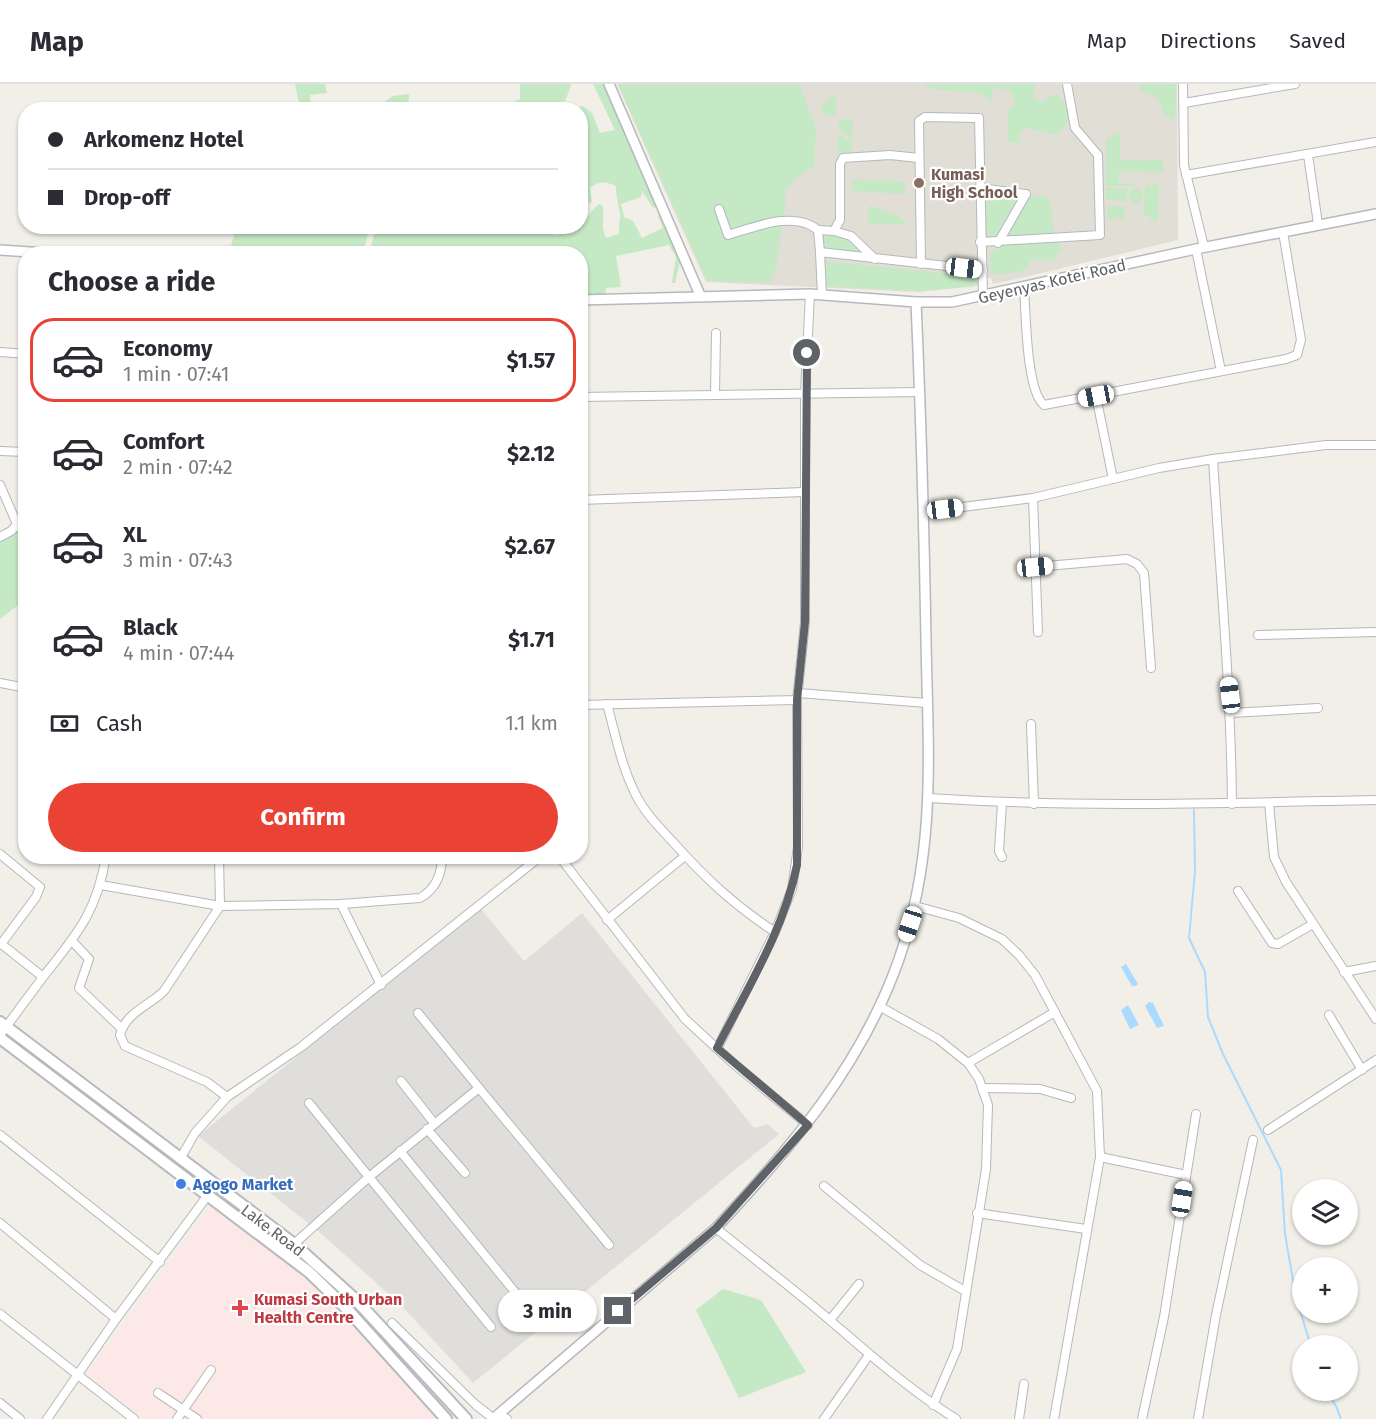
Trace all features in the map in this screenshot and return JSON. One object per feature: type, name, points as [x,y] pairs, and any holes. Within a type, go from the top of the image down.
[{"type":"main road","name":"Lake Road","points":[[2,1030],[294,1244],[356,1300],[466,1419]]},
{"type":"main road","name":"Lake Road","points":[[2,1030],[208,1195],[309,1272],[332,1294],[446,1419]]},
{"type":"street","points":[[609,84],[700,295]]},
{"type":"street","points":[[980,242],[998,243],[1100,235],[1098,155],[1075,128],[1067,84]]},
{"type":"street","points":[[1183,84],[1186,175],[1221,371]]},
{"type":"street","points":[[1184,103],[1295,84]]},
{"type":"street","points":[[921,264],[919,159],[921,118],[979,118],[983,297]]},
{"type":"street","points":[[1186,175],[1376,142]]},
{"type":"street","points":[[834,231],[840,220],[840,164],[843,158],[890,155],[919,159]]},
{"type":"street","points":[[1308,155],[1318,224]]},
{"type":"street","points":[[979,188],[1026,194],[998,243]]},
{"type":"street","points":[[719,209],[728,235],[785,221],[800,221],[818,230],[834,231],[850,236],[875,259]]},
{"type":"street","name":"Geyenyas Kotei Road","points":[[588,300],[700,295],[822,294],[916,302],[952,302],[1200,248],[1376,214]]},
{"type":"street","points":[[818,230],[822,294]]},
{"type":"street","points":[[1024,288],[1033,384],[1038,400],[1044,405],[1286,359],[1297,355],[1301,348],[1283,232]]},
{"type":"street","points":[[0,250],[18,251]]},
{"type":"street","points":[[820,252],[983,270]]},
{"type":"street","points":[[717,1048],[776,932],[792,889],[797,865],[798,696],[805,622],[805,393],[810,294]]},
{"type":"street","points":[[392,1323],[414,1342],[452,1383],[498,1418],[716,1228],[808,1125],[845,1070],[879,1006],[898,961],[915,906],[929,798],[916,302]]},
{"type":"street","points":[[715,394],[716,333]]},
{"type":"street","points":[[0,352],[18,353]]},
{"type":"street","points":[[588,397],[920,392]]},
{"type":"street","points":[[1096,396],[1113,479]]},
{"type":"street","points":[[923,512],[1033,498],[1159,468],[1213,459],[1326,445],[1376,445]]},
{"type":"street","points":[[0,452],[18,452]]},
{"type":"street","points":[[1213,459],[1223,641],[1231,713],[1232,804]]},
{"type":"street","points":[[0,485],[17,524],[0,537]]},
{"type":"street","points":[[588,500],[804,492]]},
{"type":"street","points":[[1033,498],[1038,632]]},
{"type":"street","points":[[1035,567],[1127,559],[1137,564],[1144,573],[1152,668]]},
{"type":"street","points":[[1258,635],[1376,632]]},
{"type":"street","points":[[0,683],[18,686]]},
{"type":"street","points":[[588,705],[798,696],[927,703]]},
{"type":"street","points":[[607,704],[634,791],[648,814],[726,898],[776,932]]},
{"type":"street","points":[[1231,713],[1318,708]]},
{"type":"street","points":[[1031,724],[1034,804]]},
{"type":"street","points":[[929,798],[1034,804],[1232,804],[1376,800]]},
{"type":"street","points":[[1002,803],[999,851],[1002,857]]},
{"type":"street","points":[[1269,803],[1274,857],[1286,882],[1376,1019]]},
{"type":"street","points":[[0,854],[40,887],[36,897],[1,944],[43,977]]},
{"type":"street","points":[[608,920],[685,856]]},
{"type":"street","points":[[2,1030],[90,915],[101,885],[105,864]]},
{"type":"street","points":[[219,864],[220,906],[164,991],[135,1011],[121,1028],[120,1039],[125,1046],[214,1086],[227,1097]]},
{"type":"street","points":[[101,885],[220,906],[341,904],[420,897],[428,894],[435,884],[440,864]]},
{"type":"street","points":[[180,1159],[195,1132],[227,1097],[301,1047],[531,864]]},
{"type":"street","points":[[565,864],[685,1019],[808,1125]]},
{"type":"street","points":[[1238,891],[1272,943],[1278,944],[1313,924]]},
{"type":"street","points":[[341,904],[381,985]]},
{"type":"street","points":[[915,906],[959,918],[1002,939],[1019,955],[1035,975],[1096,1091],[1100,1157],[1053,1419]]},
{"type":"street","points":[[72,941],[89,959],[80,988],[121,1028]]},
{"type":"street","points":[[1344,972],[1376,966]]},
{"type":"street","points":[[879,1006],[938,1039],[968,1063],[982,1088],[988,1105],[989,1133],[986,1169],[977,1213],[957,1349],[933,1405]]},
{"type":"street","points":[[968,1063],[1055,1012]]},
{"type":"street","points":[[418,1014],[609,1245]]},
{"type":"street","points":[[1329,1015],[1362,1070]]},
{"type":"street","points":[[1268,1130],[1376,1060]]},
{"type":"street","points":[[400,1081],[465,1173]]},
{"type":"street","points":[[294,1244],[369,1177],[479,1088]]},
{"type":"street","points":[[982,1088],[1040,1089],[1071,1098]]},
{"type":"street","points":[[309,1103],[491,1327]]},
{"type":"street","points":[[1142,1419],[1164,1317],[1196,1114]]},
{"type":"street","points":[[0,1135],[160,1262]]},
{"type":"street","points":[[1198,1419],[1216,1316],[1253,1140]]},
{"type":"street","points":[[400,1151],[519,1297]]},
{"type":"street","points":[[1100,1157],[1186,1175]]},
{"type":"street","points":[[824,1186],[920,1265],[965,1292]]},
{"type":"street","points":[[47,1419],[116,1319],[208,1195]]},
{"type":"street","points":[[977,1213],[1086,1229]]},
{"type":"street","points":[[0,1223],[116,1319]]},
{"type":"street","points":[[716,1228],[830,1320],[869,1355],[933,1405],[956,1419]]},
{"type":"street","points":[[830,1320],[860,1284]]},
{"type":"street","points":[[0,1314],[134,1419]]},
{"type":"street","points":[[824,1419],[869,1355]]},
{"type":"street","points":[[177,1419],[211,1370]]},
{"type":"street","points":[[1019,1419],[1024,1384]]},
{"type":"street","points":[[158,1394],[197,1419]]},
{"type":"street","points":[[0,1402],[20,1419]]},
{"type":"shaded area","name":"Kumasi High School","points":[[617,84],[1177,84],[1178,240],[993,284],[991,278],[979,277],[977,286],[919,292],[706,282]]},
{"type":"shaded area","points":[[481,909],[524,961],[582,913],[754,1128],[767,1124],[779,1134],[473,1383],[400,1304],[318,1231],[198,1136]]},
{"type":"shaded area","name":"Kumasi South Urban Health Centre","points":[[213,1204],[317,1280],[372,1336],[439,1419],[144,1419],[86,1374]]},
{"type":"green space","points":[[295,84],[325,84],[327,93],[310,95],[310,102],[299,102]]},
{"type":"green space","points":[[520,84],[570,84],[571,86],[565,101],[513,102],[520,99]]},
{"type":"green space","points":[[593,84],[604,84],[659,206],[653,208],[642,191],[641,197],[621,204],[624,217],[633,221],[642,238],[663,228],[658,216],[663,214],[680,262],[675,283],[672,283],[676,257],[669,245],[616,256],[621,287],[606,288],[605,297],[588,297],[588,246],[371,246],[374,234],[588,234],[588,216],[599,204],[603,206],[603,229],[606,238],[619,234],[620,215],[616,186],[602,182],[596,184],[590,188],[592,202],[588,204],[588,110],[592,113],[600,133],[615,130]]},
{"type":"green space","points":[[618,84],[799,84],[816,129],[814,166],[793,180],[785,191],[785,208],[775,271],[769,283],[707,281]]},
{"type":"green space","points":[[925,84],[1035,84],[1034,99],[1042,102],[1049,96],[1058,95],[1067,110],[1067,120],[1057,135],[1026,128],[1021,131],[1019,143],[1008,142],[1008,109],[1015,107],[1011,90],[996,88],[992,91],[993,103],[981,93],[927,88]]},
{"type":"green space","points":[[1138,84],[1176,84],[1175,119],[1167,118],[1157,97],[1140,90]]},
{"type":"green space","points":[[409,94],[408,102],[384,102],[393,96]]},
{"type":"green space","points":[[833,95],[836,99],[836,115],[822,115],[823,104]]},
{"type":"green space","points":[[839,119],[853,120],[852,139],[839,130]]},
{"type":"green space","points":[[1120,133],[1120,160],[1163,160],[1163,173],[1119,171],[1119,183],[1136,184],[1136,186],[1106,186],[1106,139]]},
{"type":"green space","points":[[838,134],[852,142],[851,154],[838,153]]},
{"type":"green space","points":[[853,179],[905,182],[905,194],[852,191]]},
{"type":"green space","points":[[1145,185],[1159,185],[1158,221],[1150,220],[1150,216],[1144,216]]},
{"type":"green space","points":[[1106,188],[1127,189],[1127,201],[1106,200]]},
{"type":"green space","points":[[1133,189],[1139,189],[1143,196],[1139,203],[1133,203],[1129,199],[1129,193]]},
{"type":"green space","points":[[984,192],[1017,196],[1020,199],[996,240],[986,238],[981,216]]},
{"type":"green space","points":[[1036,195],[1043,196],[1050,202],[1052,225],[1061,249],[1053,260],[1031,260],[1024,271],[991,275],[990,252],[1000,247],[1027,199]]},
{"type":"green space","points":[[869,205],[897,215],[908,224],[868,224]]},
{"type":"green space","points":[[1107,206],[1124,207],[1125,219],[1107,219]]},
{"type":"green space","points":[[234,234],[368,234],[365,246],[231,246]]},
{"type":"green space","points":[[844,235],[869,254],[830,251],[822,240],[823,236]]},
{"type":"green space","points":[[823,261],[978,277],[979,283],[975,286],[919,291],[822,286]]},
{"type":"green space","points":[[18,531],[18,605],[0,619],[0,542]]},
{"type":"green space","points":[[723,1289],[761,1300],[806,1372],[739,1398],[696,1310]]},
{"type":"water","points":[[1126,964],[1138,984],[1136,986],[1132,986],[1121,967]]},
{"type":"water","points":[[1149,1002],[1153,1003],[1164,1026],[1157,1028],[1145,1006]]},
{"type":"water","points":[[1128,1005],[1139,1025],[1130,1029],[1121,1010]]},
{"type":"waterway","points":[[1194,810],[1195,871],[1189,938],[1205,972],[1208,1017],[1223,1054],[1281,1170],[1285,1234],[1296,1298],[1308,1335]]},
{"type":"waterway","points":[[1333,1401],[1341,1419]]},
{"type":"place","name":"Kumasi High School","points":[[919,183]]},
{"type":"place","name":"Agogo Market","points":[[181,1184]]},
{"type":"place","name":"Kumasi South Urban Health Centre","points":[[240,1308]]},
{"type":"route","points":[[618,1311],[716,1228],[808,1125],[717,1048],[776,932],[792,889],[797,865],[797,700],[805,622],[804,492],[807,353]]}]
